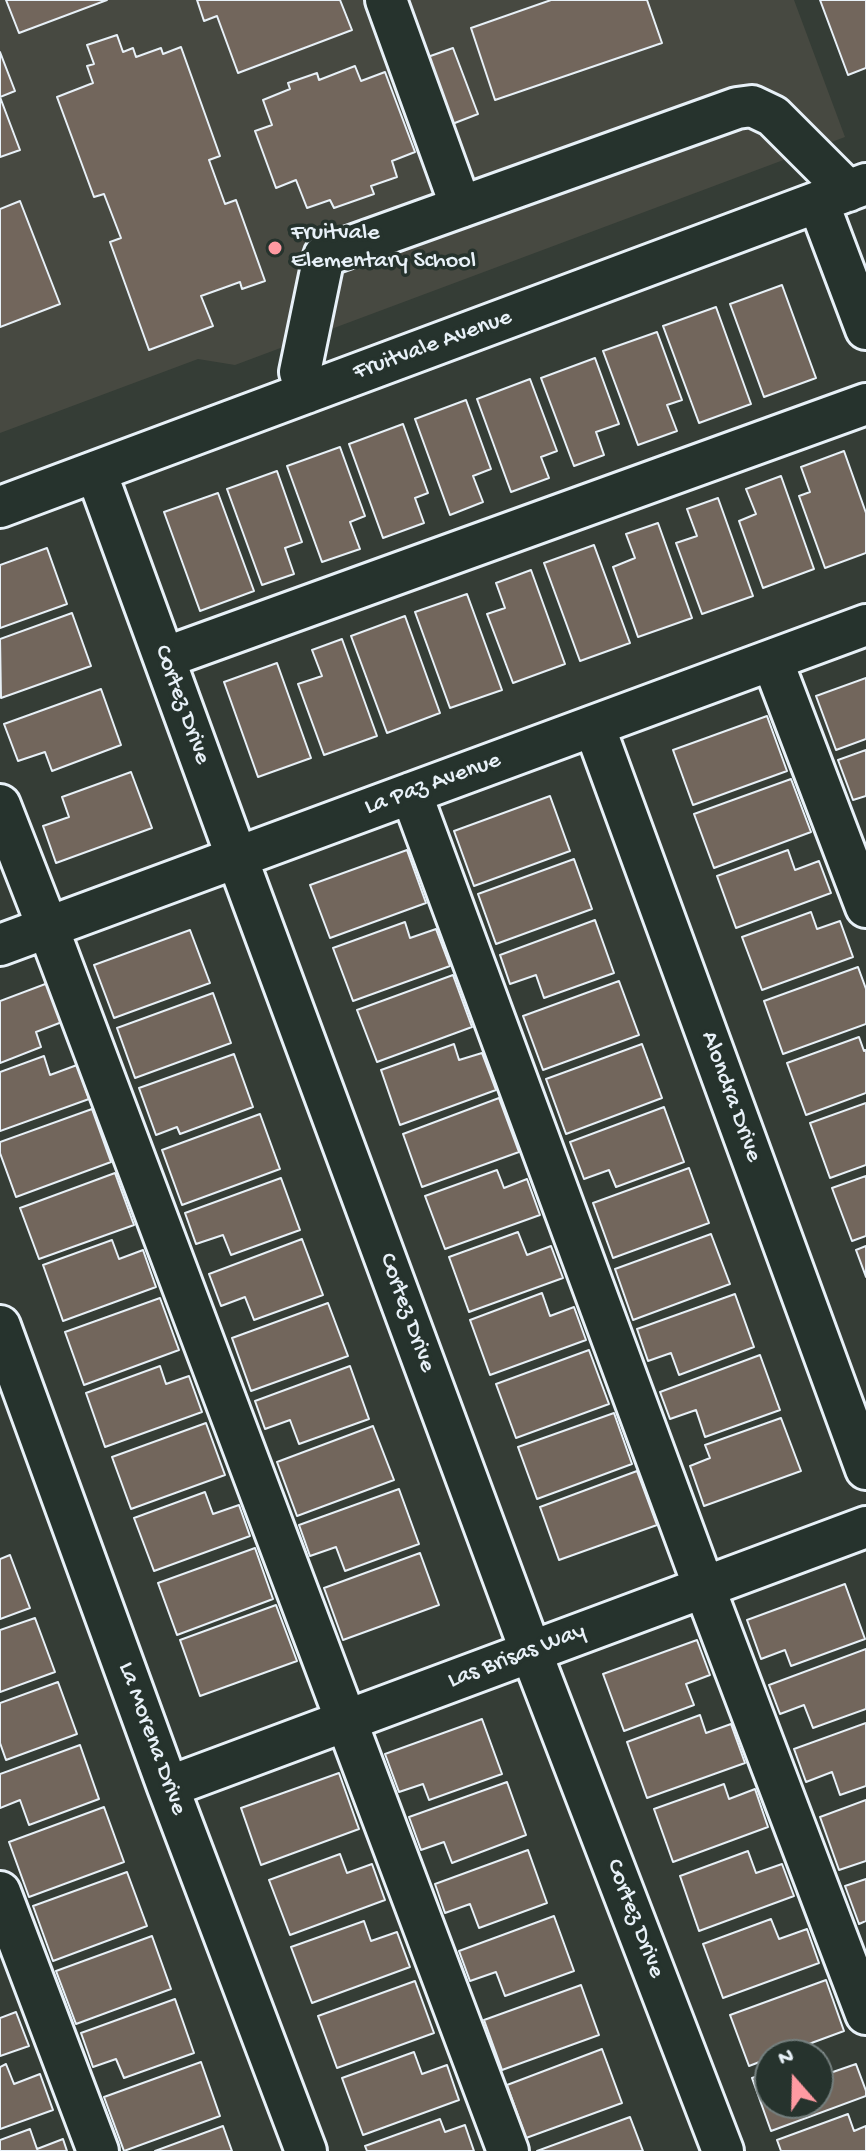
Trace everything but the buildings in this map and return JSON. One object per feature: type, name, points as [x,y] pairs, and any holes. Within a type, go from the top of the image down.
[{"type":"street","points":[[386,0],[461,207]]},
{"type":"street","points":[[306,393],[300,372],[324,256],[737,108],[752,106],[773,116],[844,192],[866,329]]},
{"type":"street","name":"Fruitvale Avenue","points":[[0,507],[844,192]]},
{"type":"street","points":[[164,658],[866,404]]},
{"type":"street","name":"Cortez Drive","points":[[96,472],[531,1652],[723,2151]]},
{"type":"street","name":"La Paz Avenue","points":[[0,945],[866,625]]},
{"type":"street","points":[[772,660],[866,907]]},
{"type":"street","name":"Alondra Drive","points":[[594,726],[866,1469]]},
{"type":"street","points":[[411,793],[704,1587],[866,2014]]},
{"type":"street","points":[[0,805],[508,2151]]},
{"type":"street","name":"La Morena Drive","points":[[4,1350],[306,2151]]},
{"type":"street","name":"Las Brisas Way","points":[[168,1787],[866,1527]]},
{"type":"street","points":[[0,1892],[98,2151]]},
{"type":"shaded area","name":"Fruitvale Elementary School","points":[[0,0],[794,0],[845,137],[235,365],[198,359],[0,433]]},
{"type":"place","name":"Fruitvale Elementary School","points":[[275,248]]}]
